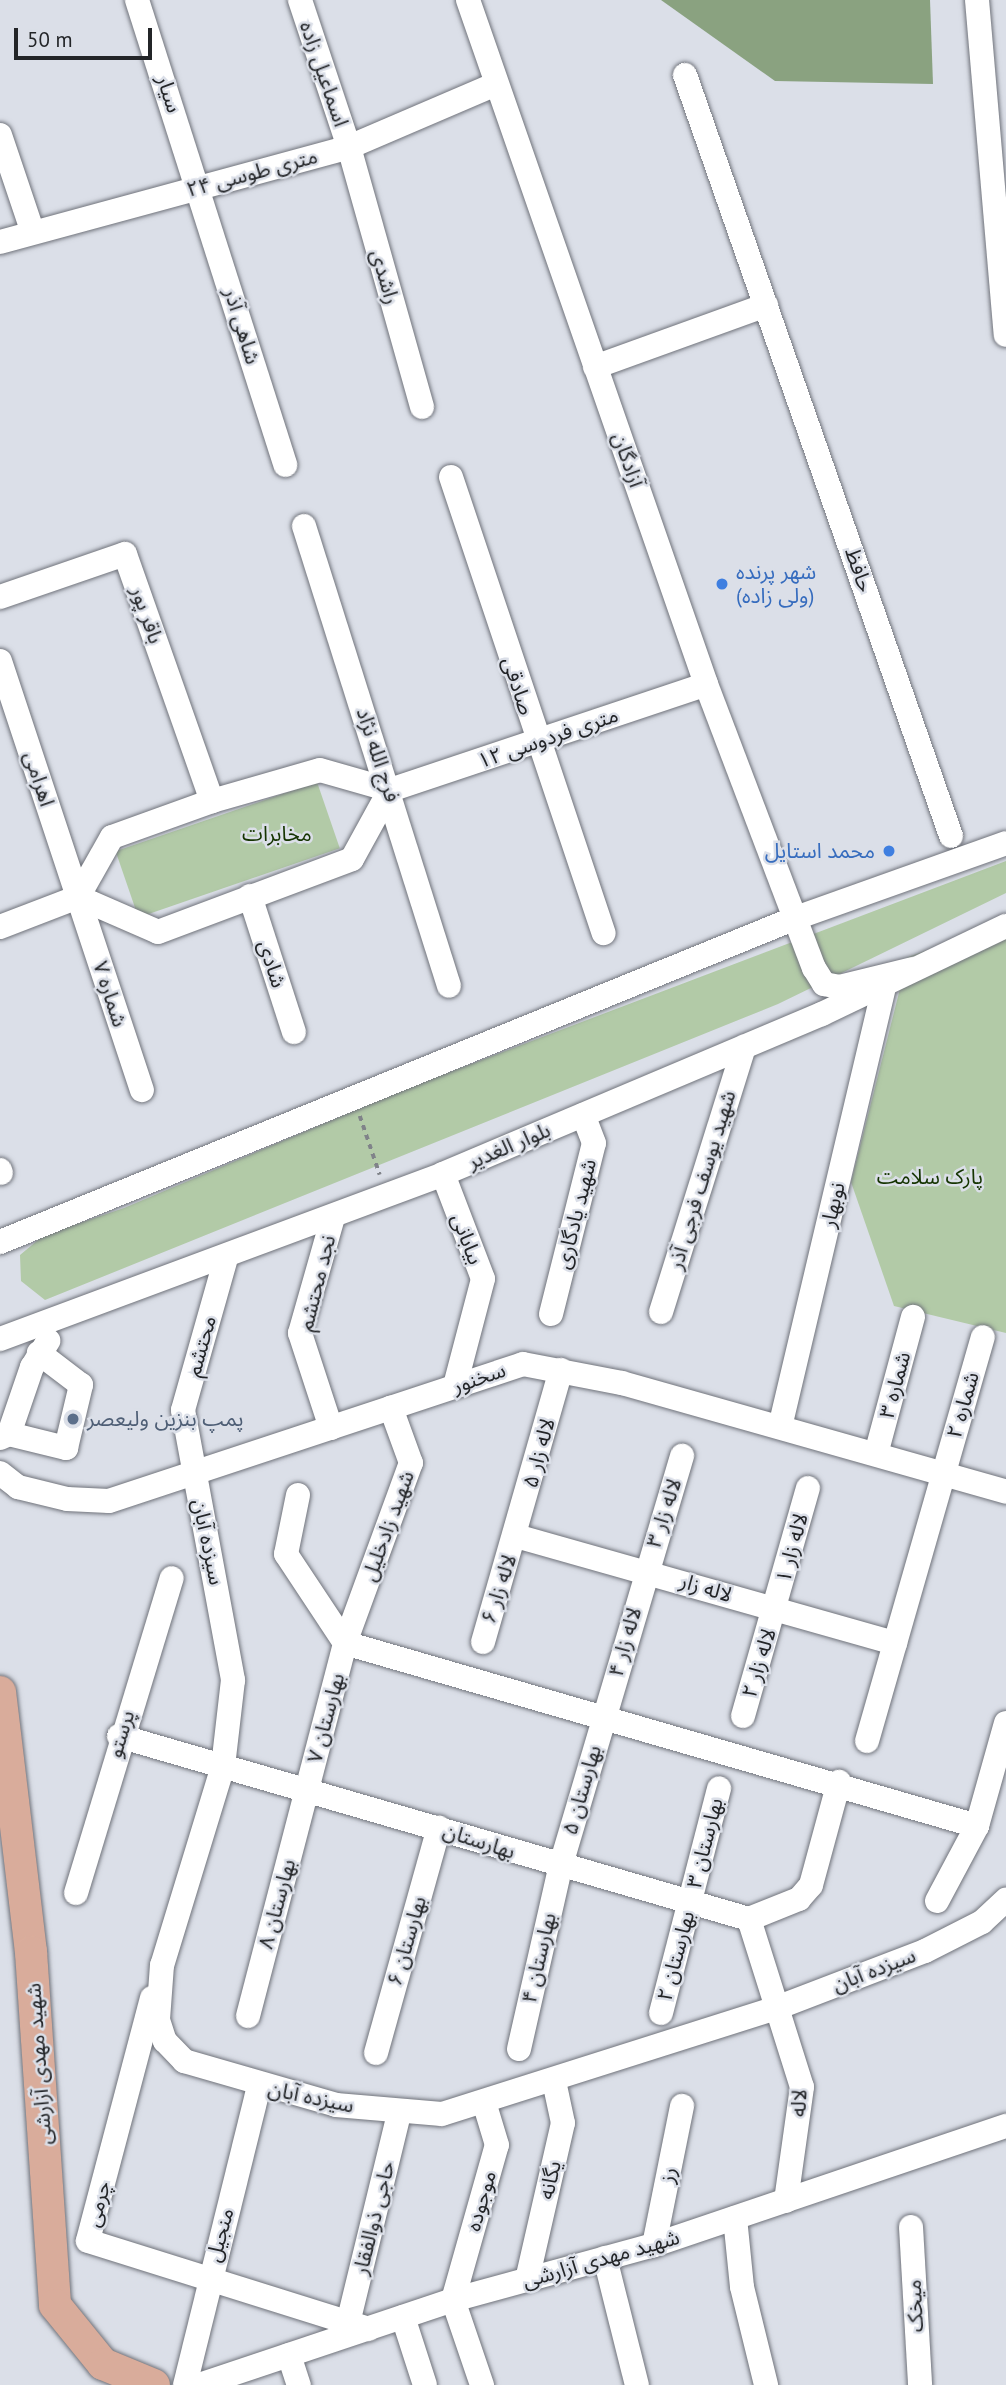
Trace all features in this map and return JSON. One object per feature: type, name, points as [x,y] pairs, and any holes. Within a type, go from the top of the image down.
[{"type":"main road","name":"شهید مهدی آزارشی","points":[[0,1692],[31,1952],[55,2305],[103,2364],[154,2385]]},
{"type":"street","name":"سیار","points":[[137,0],[200,187]]},
{"type":"street","name":"اسماعیل زاده","points":[[300,0],[349,147]]},
{"type":"street","name":"آزادگان","points":[[467,0],[706,684],[793,919],[828,986],[913,969]]},
{"type":"street","points":[[977,0],[1006,335]]},
{"type":"street","name":"حافظ","points":[[685,75],[951,836]]},
{"type":"street","name":"۲۴ متری طوسی","points":[[0,242],[32,230],[349,147],[496,84]]},
{"type":"street","points":[[0,135],[32,230]]},
{"type":"street","name":"راشدی","points":[[349,147],[422,407]]},
{"type":"street","name":"شاهی آذر","points":[[200,187],[285,465]]},
{"type":"street","points":[[595,367],[766,305]]},
{"type":"street","name":"صادقی","points":[[451,477],[537,743],[604,933]]},
{"type":"street","name":"فرج الله نژاد","points":[[304,526],[390,790],[449,986]]},
{"type":"street","name":"باقر پور","points":[[0,597],[125,554],[212,801]]},
{"type":"street","name":"اهرامی","points":[[0,661],[78,897]]},
{"type":"street","name":"۱۲ متری فردوسی","points":[[390,790],[537,743],[706,684]]},
{"type":"street","points":[[0,927],[78,897],[113,838],[212,801],[320,770],[390,790],[352,859],[158,932],[78,897]]},
{"type":"street","points":[[0,1242],[793,919],[1006,843]]},
{"type":"street","name":"شادی","points":[[250,896],[294,1032]]},
{"type":"street","name":"شماره ۷","points":[[78,897],[142,1090]]},
{"type":"street","name":"بلوار الغدیر","points":[[0,1339],[65,1318],[443,1174],[744,1047],[1006,926]]},
{"type":"street","name":"نوبهار","points":[[780,1427],[885,984]]},
{"type":"street","name":"شهید یوسف فرجی آذر","points":[[661,1312],[744,1047]]},
{"type":"street","name":"شهید یادگاری","points":[[551,1314],[594,1143],[583,1115]]},
{"type":"street","name":"بیابانی","points":[[443,1174],[482,1279],[455,1387]]},
{"type":"street","name":"نجد محتشم","points":[[331,1428],[300,1333],[333,1217]]},
{"type":"street","name":"محتشم","points":[[194,1476],[183,1410],[226,1258]]},
{"type":"street","name":"شماره ۳","points":[[876,1454],[913,1317]]},
{"type":"street","points":[[39,1353],[81,1385],[66,1448],[4,1436],[39,1353],[65,1318]]},
{"type":"street","name":"شماره ۲","points":[[867,1741],[983,1337]]},
{"type":"street","name":"سخنور","points":[[0,1474],[18,1487],[54,1496],[109,1501],[194,1476],[523,1364],[561,1370],[780,1427],[1006,1492]]},
{"type":"street","name":"لاله زار ۵","points":[[516,1536],[561,1370]]},
{"type":"street","name":"شهید زادخلیل","points":[[345,1643],[411,1464],[391,1408]]},
{"type":"street","name":"لاله زار ۳","points":[[645,1570],[682,1456]]},
{"type":"street","name":"سیزده آبان","points":[[194,1476],[233,1680],[223,1766],[162,1965],[158,2021],[165,2041],[184,2061],[259,2086],[399,2114],[442,2114],[554,2081],[779,2007],[925,1951],[982,1922],[1006,1900]]},
{"type":"street","name":"لاله زار ۱","points":[[775,1609],[808,1488]]},
{"type":"street","points":[[298,1495],[286,1554],[345,1643],[604,1713],[977,1826]]},
{"type":"street","name":"لاله زار","points":[[516,1536],[645,1570],[895,1643]]},
{"type":"street","name":"لاله زار ۶","points":[[482,1642],[516,1536]]},
{"type":"street","name":"لاله زار ۴","points":[[604,1713],[645,1570]]},
{"type":"street","name":"پرستو","points":[[76,1893],[120,1736],[172,1578]]},
{"type":"street","name":"لاله زار ۲","points":[[743,1716],[775,1609]]},
{"type":"street","name":"بهارستان ۷","points":[[307,1792],[345,1643]]},
{"type":"street","name":"بهارستان ۵","points":[[560,1868],[604,1713]]},
{"type":"street","points":[[937,1901],[977,1826],[1006,1723]]},
{"type":"street","name":"بهارستان","points":[[120,1736],[439,1828],[560,1868],[691,1898],[749,1919]]},
{"type":"street","points":[[779,2007],[749,1919],[799,1899],[811,1885],[839,1782]]},
{"type":"street","name":"بهارستان ۳","points":[[691,1898],[719,1788]]},
{"type":"street","name":"بهارستان ۸","points":[[248,2016],[307,1792]]},
{"type":"street","name":"بهارستان ۶","points":[[376,2053],[439,1828]]},
{"type":"street","name":"بهارستان ۴","points":[[519,2049],[560,1868]]},
{"type":"street","name":"بهارستان ۲","points":[[661,2013],[691,1898]]},
{"type":"street","name":"چرمی","points":[[162,1965],[88,2241],[358,2326]]},
{"type":"street","name":"لاله","points":[[779,2007],[802,2087],[786,2201]]},
{"type":"street","name":"یگانه","points":[[527,2280],[563,2123],[554,2081]]},
{"type":"street","name":"منجیل","points":[[185,2385],[208,2278],[259,2086]]},
{"type":"street","name":"موجوده","points":[[453,2300],[497,2145],[484,2102]]},
{"type":"street","name":"رز","points":[[654,2245],[682,2106]]},
{"type":"street","name":"حاجی ذوالفقار","points":[[358,2326],[399,2114]]},
{"type":"street","name":"شهید مهدی آزارشی","points":[[199,2385],[289,2355],[358,2326],[403,2317],[453,2300],[654,2245],[1005,2123]]},
{"type":"street","points":[[735,2218],[742,2287],[766,2385]]},
{"type":"street","name":"میخک","points":[[911,2227],[920,2385]]},
{"type":"street","points":[[605,2258],[637,2385]]},
{"type":"street","points":[[453,2300],[482,2385]]},
{"type":"street","points":[[403,2317],[425,2385]]},
{"type":"street","points":[[289,2355],[299,2385]]},
{"type":"path","points":[[354,1098],[386,1196]]},
{"type":"green space","points":[[661,0],[930,0],[933,84],[775,81]]},
{"type":"green space","name":"مخابرات","points":[[317,782],[340,848],[138,918],[116,851]]},
{"type":"green space","points":[[1006,861],[1006,893],[778,1004],[45,1300],[21,1281],[20,1255],[44,1235],[124,1208],[413,1086]]},
{"type":"green space","name":"پارک سلامت","points":[[1006,922],[1006,1333],[894,1306],[851,1182],[908,957]]},
{"type":"place","name":"شهر پرنده (ولی زاده)","points":[[722,584]]},
{"type":"place","name":"محمد استایل","points":[[889,851]]},
{"type":"place","name":"پمپ بنزین ولیعصر","points":[[73,1419]]}]
